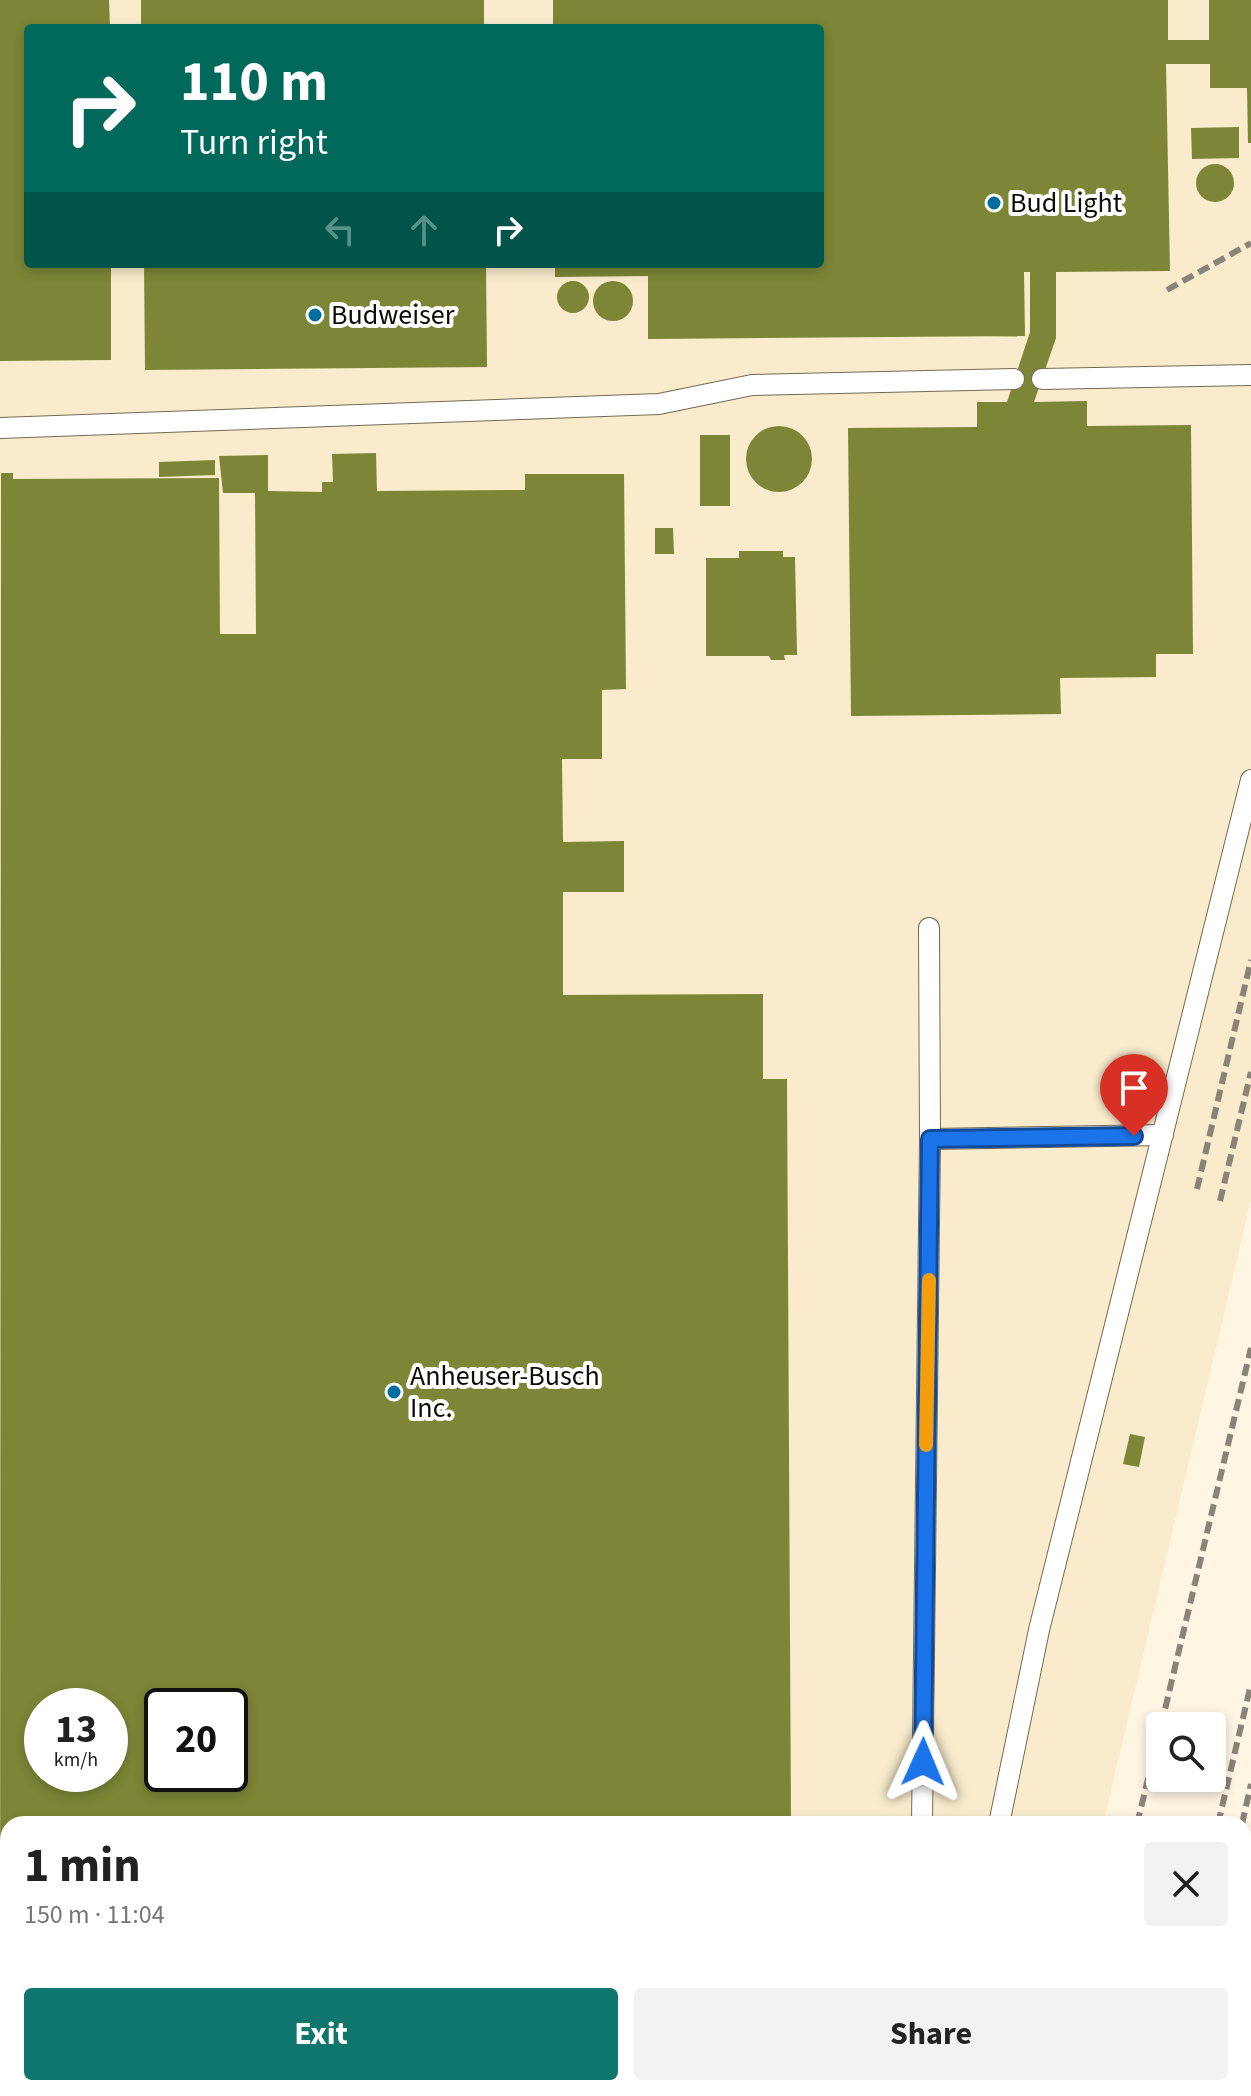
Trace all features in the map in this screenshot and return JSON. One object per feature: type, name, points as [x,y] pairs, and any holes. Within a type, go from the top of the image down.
[{"type":"lane","points":[[1042,379],[1251,375]]},
{"type":"lane","points":[[0,428],[659,404],[752,385],[1014,379]]},
{"type":"lane","points":[[1001,1816],[1039,1630],[1251,780]]},
{"type":"lane","points":[[922,1816],[930,1139],[929,928]]},
{"type":"lane","points":[[930,1139],[1163,1135]]},
{"type":"shaded area","points":[[0,0],[1251,0],[1251,1200],[1105,1816],[0,1816]]},
{"type":"building","points":[[0,0],[109,0],[110,24],[24,24],[24,268],[111,268],[111,360],[0,361]]},
{"type":"building","points":[[141,0],[484,0],[484,24],[141,24]]},
{"type":"building","points":[[553,0],[1168,0],[1168,40],[1209,40],[1209,0],[1251,0],[1251,143],[1248,143],[1247,88],[1210,88],[1210,64],[1166,64],[1170,271],[1056,272],[1056,338],[1034,402],[1087,401],[1087,426],[1191,425],[1193,654],[1156,654],[1156,677],[1060,678],[1061,714],[851,716],[848,428],[977,427],[977,402],[1007,402],[1030,332],[1030,272],[1024,272],[1025,336],[648,339],[648,276],[555,277],[555,268],[824,268],[824,24],[553,24]]},
{"type":"building","points":[[1239,127],[1239,158],[1192,159],[1191,128]]},
{"type":"building","points":[[1215,164],[1228,170],[1234,183],[1228,196],[1215,202],[1202,196],[1196,183],[1202,170]]},
{"type":"building","name":"Budweiser","points":[[144,268],[486,268],[487,367],[145,370]]},
{"type":"building","points":[[573,281],[584,286],[589,297],[584,308],[573,313],[562,308],[557,297],[562,286]]},
{"type":"building","points":[[613,281],[627,287],[633,301],[627,315],[613,321],[599,315],[593,301],[599,287]]},
{"type":"building","points":[[779,426],[802,436],[812,459],[802,482],[779,492],[756,482],[746,459],[756,436]]},
{"type":"building","points":[[700,435],[730,435],[730,506],[700,506]]},
{"type":"building","name":"Anheuser-Busch Inc.","points":[[376,453],[377,491],[525,490],[525,474],[624,474],[626,689],[602,690],[602,759],[562,759],[563,842],[624,841],[624,892],[563,892],[563,995],[763,994],[763,1079],[787,1079],[791,1816],[0,1816],[1,473],[13,473],[13,479],[219,478],[220,634],[256,634],[255,493],[223,493],[219,456],[268,455],[268,491],[322,492],[322,482],[333,482],[332,454]]},
{"type":"building","points":[[215,460],[215,475],[159,477],[159,462]]},
{"type":"building","points":[[655,528],[673,528],[674,554],[655,554]]},
{"type":"building","points":[[739,551],[783,551],[783,557],[795,557],[797,655],[784,655],[785,660],[771,660],[769,656],[706,656],[706,558],[739,558]]},
{"type":"building","points":[[1130,1434],[1145,1437],[1139,1467],[1123,1464]]},
{"type":"railway","points":[[1167,290],[1251,243]]},
{"type":"railway","points":[[1197,1189],[1251,960]]},
{"type":"railway","points":[[1220,1201],[1251,1072]]},
{"type":"railway","points":[[1164,1712],[1251,1348]]},
{"type":"railway","points":[[1220,1816],[1251,1684]]},
{"type":"railway","points":[[1244,1816],[1251,1784]]},
{"type":"railway","points":[[1139,1816],[1146,1787]]},
{"type":"slow traffic","points":[[926,1445],[929,1280]]},
{"type":"place","name":"Bud Light","points":[[994,203]]},
{"type":"place","name":"Budweiser","points":[[315,315]]},
{"type":"place","name":"Anheuser-Busch Inc.","points":[[394,1392]]},
{"type":"route","points":[[923,1762],[930,1139],[1134,1136]]}]
